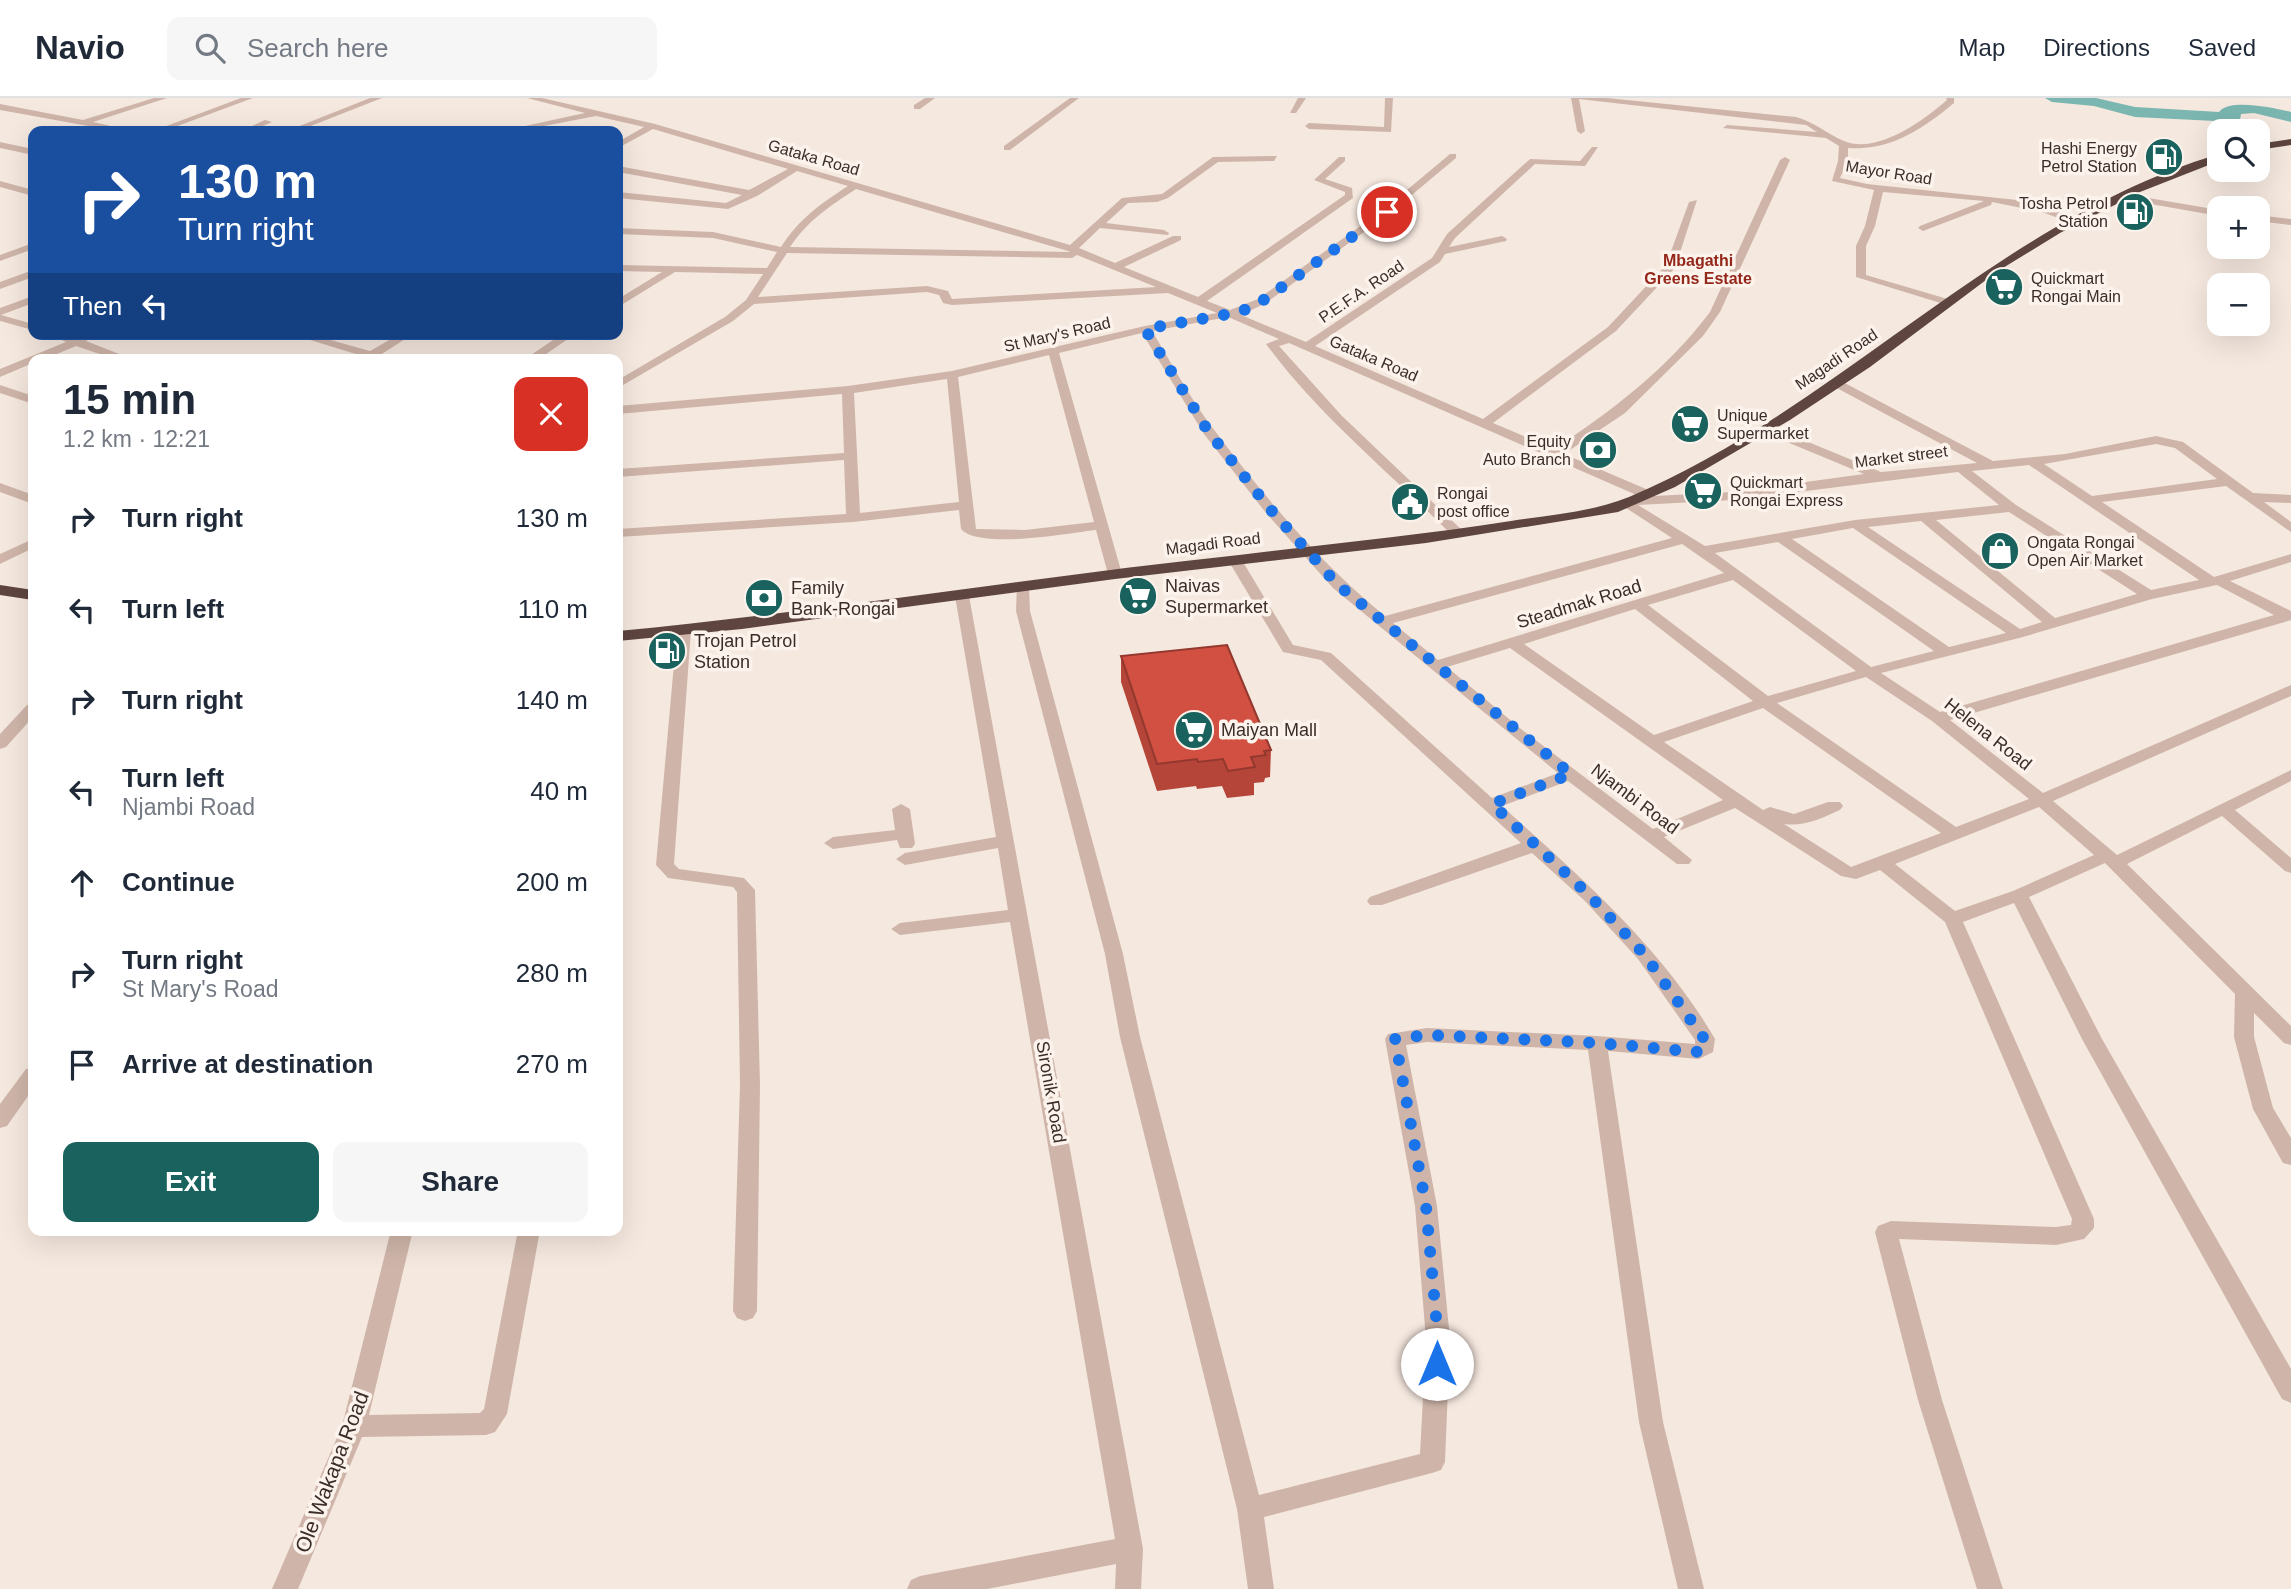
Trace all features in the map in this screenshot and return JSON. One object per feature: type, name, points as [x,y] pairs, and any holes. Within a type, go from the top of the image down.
[{"type":"highway","points":[[2270,145],[2291,142]]},
{"type":"highway","name":"Magadi Road","points":[[623,636],[684,631],[1115,574],[1458,533],[1581,515],[1637,500],[1767,429],[1837,383],[2005,260],[2072,220],[2191,166],[2207,161]]},
{"type":"highway","points":[[1,591],[28,594]]},
{"type":"street","points":[[119,98],[147,103]]},
{"type":"street","points":[[82,122],[163,98]]},
{"type":"street","points":[[171,126],[249,98]]},
{"type":"street","points":[[304,126],[378,98]]},
{"type":"street","points":[[917,107],[931,98]]},
{"type":"street","points":[[1007,148],[1075,98]]},
{"type":"street","points":[[1293,111],[1302,98]]},
{"type":"street","points":[[1309,127],[1388,130],[1389,98]]},
{"type":"street","points":[[1576,98],[1581,131]]},
{"type":"street","name":"Mayor Road","points":[[1583,98],[1751,111],[1803,121],[1844,145],[1843,160],[1835,179],[1879,188],[2039,208],[2072,220]]},
{"type":"street","points":[[1844,145],[1874,145],[1910,134],[1946,106],[1950,98]]},
{"type":"street","name":"Gataka Road","points":[[539,99],[584,105],[603,113],[652,125],[1072,249],[1557,453],[1637,500]]},
{"type":"street","points":[[1663,106],[1664,120]]},
{"type":"street","points":[[0,107],[103,126]]},
{"type":"street","points":[[533,126],[603,113]]},
{"type":"street","points":[[258,126],[268,122]]},
{"type":"street","points":[[623,142],[652,125]]},
{"type":"street","points":[[1727,128],[1830,136]]},
{"type":"street","points":[[0,145],[28,151]]},
{"type":"street","name":"P.E.F.A. Road","points":[[1306,347],[1436,260],[1451,236],[1533,161],[1582,164],[1595,149]]},
{"type":"street","name":"St Mary's Road","points":[[623,410],[848,390],[952,375],[1145,329],[1240,312],[1262,301],[1387,212],[1453,156]]},
{"type":"street","points":[[1072,249],[1125,200],[1157,199],[1165,196],[1216,159],[1274,158]]},
{"type":"street","points":[[1199,301],[1350,196],[1349,190],[1319,180],[1342,159]]},
{"type":"street","points":[[1557,453],[1610,421],[1699,334],[1715,312],[1785,160]]},
{"type":"street","points":[[697,233],[722,207],[754,194],[794,169]]},
{"type":"street","points":[[623,170],[754,194]]},
{"type":"street","points":[[0,184],[28,192]]},
{"type":"street","points":[[623,382],[729,319],[751,300],[799,226],[821,207],[856,185]]},
{"type":"street","points":[[1879,188],[1870,226],[1861,246],[1861,276],[1947,302]]},
{"type":"street","points":[[623,196],[722,207]]},
{"type":"street","points":[[2125,197],[2207,211]]},
{"type":"street","points":[[1923,228],[1992,201]]},
{"type":"street","points":[[1485,423],[1603,337],[1671,266],[1694,202]]},
{"type":"street","points":[[2270,219],[2291,222]]},
{"type":"street","points":[[1099,225],[1164,233]]},
{"type":"street","name":"Gataka Road","points":[[623,231],[697,233],[781,250],[1086,255]]},
{"type":"street","points":[[1115,267],[1177,238]]},
{"type":"street","points":[[1443,251],[1502,239]]},
{"type":"street","points":[[0,258],[28,248]]},
{"type":"street","points":[[623,268],[772,271]]},
{"type":"street","points":[[623,301],[671,271]]},
{"type":"street","points":[[0,286],[28,275]]},
{"type":"street","points":[[751,300],[927,289],[944,293],[947,301],[952,302],[1172,289]]},
{"type":"street","points":[[0,312],[28,301]]},
{"type":"street","points":[[0,318],[28,323]]},
{"type":"street","name":"Njambi Road","points":[[1145,329],[1208,431],[1306,551],[1380,622],[1683,860]]},
{"type":"street","points":[[1290,339],[1272,344],[1360,444],[1396,470],[1458,533]]},
{"type":"street","points":[[70,340],[111,354]]},
{"type":"street","points":[[46,354],[80,340]]},
{"type":"street","points":[[315,340],[359,354]]},
{"type":"street","points":[[373,354],[398,340]]},
{"type":"street","points":[[539,354],[561,340]]},
{"type":"street","points":[[1053,350],[1115,574]]},
{"type":"street","points":[[0,373],[28,361]]},
{"type":"street","points":[[952,375],[968,528],[973,533],[1025,534],[1100,525]]},
{"type":"street","points":[[1837,383],[1992,466]]},
{"type":"street","points":[[0,389],[28,398]]},
{"type":"street","points":[[848,390],[853,518]]},
{"type":"street","points":[[1767,429],[1879,476]]},
{"type":"street","name":"Market street","points":[[1637,500],[1733,496],[1879,476],[1992,466],[2142,442],[2168,441],[2179,445],[2226,482]]},
{"type":"street","points":[[623,473],[852,456]]},
{"type":"street","points":[[2031,461],[2215,581],[2289,616]]},
{"type":"street","points":[[1959,467],[2011,508],[2149,595]]},
{"type":"street","points":[[2090,500],[2226,482],[2291,528]]},
{"type":"street","points":[[0,487],[28,498]]},
{"type":"street","points":[[2248,497],[2291,499]]},
{"type":"street","name":"Helena Road","points":[[1637,500],[1733,575],[1868,672],[1938,718],[2041,800],[2110,860],[2291,1038]]},
{"type":"street","points":[[623,533],[853,518],[967,505]]},
{"type":"street","points":[[1703,551],[1855,524],[2011,508]]},
{"type":"street","points":[[1924,517],[2052,623]]},
{"type":"street","points":[[1855,524],[2018,634]]},
{"type":"street","points":[[1780,537],[1946,652]]},
{"type":"street","points":[[1380,622],[1684,539]]},
{"type":"street","points":[[0,560],[28,546]]},
{"type":"street","points":[[1653,741],[1765,702],[1868,672],[2018,634],[2149,595],[2215,581],[2291,558]]},
{"type":"street","points":[[1235,560],[1288,649],[1326,656],[1492,804],[1591,897],[1644,954],[1705,1040],[1706,1047],[1699,1052],[1597,1043],[1427,1035],[1395,1039],[1426,1206],[1437,1326],[1432,1462],[1250,1509]]},
{"type":"street","name":"Steadmak Road","points":[[1435,666],[1640,606],[1733,575]]},
{"type":"street","points":[[1022,587],[1023,611],[1114,954],[1130,1037],[1250,1509],[1261,1589]]},
{"type":"street","name":"Sironik Road","points":[[962,596],[1130,1549],[1128,1589]]},
{"type":"street","points":[[1640,606],[1765,702],[1956,835]]},
{"type":"street","points":[[1938,718],[2289,616]]},
{"type":"street","points":[[684,631],[665,865],[674,874],[738,882],[746,890],[751,1085],[745,1311]]},
{"type":"street","points":[[1515,644],[1736,801],[1851,872],[1956,835],[2041,800],[2291,690]]},
{"type":"street","points":[[0,744],[28,713]]},
{"type":"street","points":[[1492,804],[1571,774]]},
{"type":"street","points":[[1953,919],[2110,860],[2225,810],[2291,775]]},
{"type":"street","points":[[1722,790],[1740,790],[1787,821],[1794,822],[1834,806]]},
{"type":"street","points":[[1651,836],[1736,801]]},
{"type":"street","points":[[901,809],[906,858],[1006,841]]},
{"type":"street","points":[[2225,810],[2291,867]]},
{"type":"street","points":[[833,843],[904,834]]},
{"type":"street","points":[[1376,901],[1520,849],[1535,847]]},
{"type":"street","points":[[1882,863],[1953,919],[2083,1219],[2083,1228],[2076,1233],[2056,1236],[1891,1230],[1886,1232],[1930,1401],[1990,1589]]},
{"type":"street","points":[[2019,895],[2092,1039],[2291,1392]]},
{"type":"street","points":[[901,929],[1020,915]]},
{"type":"street","points":[[2245,993],[2244,1037],[2263,1109],[2291,1157]]},
{"type":"street","points":[[1597,1043],[1651,1422],[1691,1589]]},
{"type":"street","points":[[0,1120],[28,1081]]},
{"type":"street","name":"Ole Wakapa Road","points":[[285,1589],[354,1426],[401,1236]]},
{"type":"street","points":[[354,1426],[486,1424],[495,1414],[528,1236]]},
{"type":"street","points":[[920,1589],[1130,1549]]},
{"type":"building","name":"Maiyan Mall","points":[[1227,645],[1271,750],[1264,751],[1266,755],[1251,757],[1255,767],[1228,771],[1223,759],[1157,764],[1121,656]]},
{"type":"waterway","points":[[2052,98],[2094,102],[2135,112],[2235,117],[2226,111],[2254,108],[2291,117]]},
{"type":"place","name":"Hashi Energy Petrol Station","points":[[2164,157]]},
{"type":"place","name":"Tosha Petrol Station","points":[[2135,212]]},
{"type":"place","name":"Quickmart Rongai Main","points":[[2004,287]]},
{"type":"place","name":"Unique Supermarket","points":[[1690,424]]},
{"type":"place","name":"Equity Auto Branch","points":[[1598,450]]},
{"type":"place","name":"Quickmart Rongai Express","points":[[1703,491]]},
{"type":"place","name":"Rongai post office","points":[[1410,502]]},
{"type":"place","name":"Ongata Rongai Open Air Market","points":[[2000,551]]},
{"type":"place","name":"Naivas Supermarket","points":[[1138,596]]},
{"type":"place","name":"Family Bank-Rongai","points":[[764,598]]},
{"type":"place","name":"Trojan Petrol Station","points":[[667,651]]},
{"type":"place","name":"Maiyan Mall","points":[[1194,730]]},
{"type":"district","name":"Mbagathi Greens Estate","points":[[1698,269]]},
{"type":"route","points":[[1387,212],[1262,301],[1240,312],[1145,329],[1208,431],[1271,510],[1338,585],[1416,652],[1571,774],[1492,804],[1591,897],[1644,954],[1705,1040],[1706,1047],[1699,1052],[1597,1043],[1427,1035],[1408,1035],[1395,1039],[1426,1206],[1438,1339],[1437,1364]]}]
